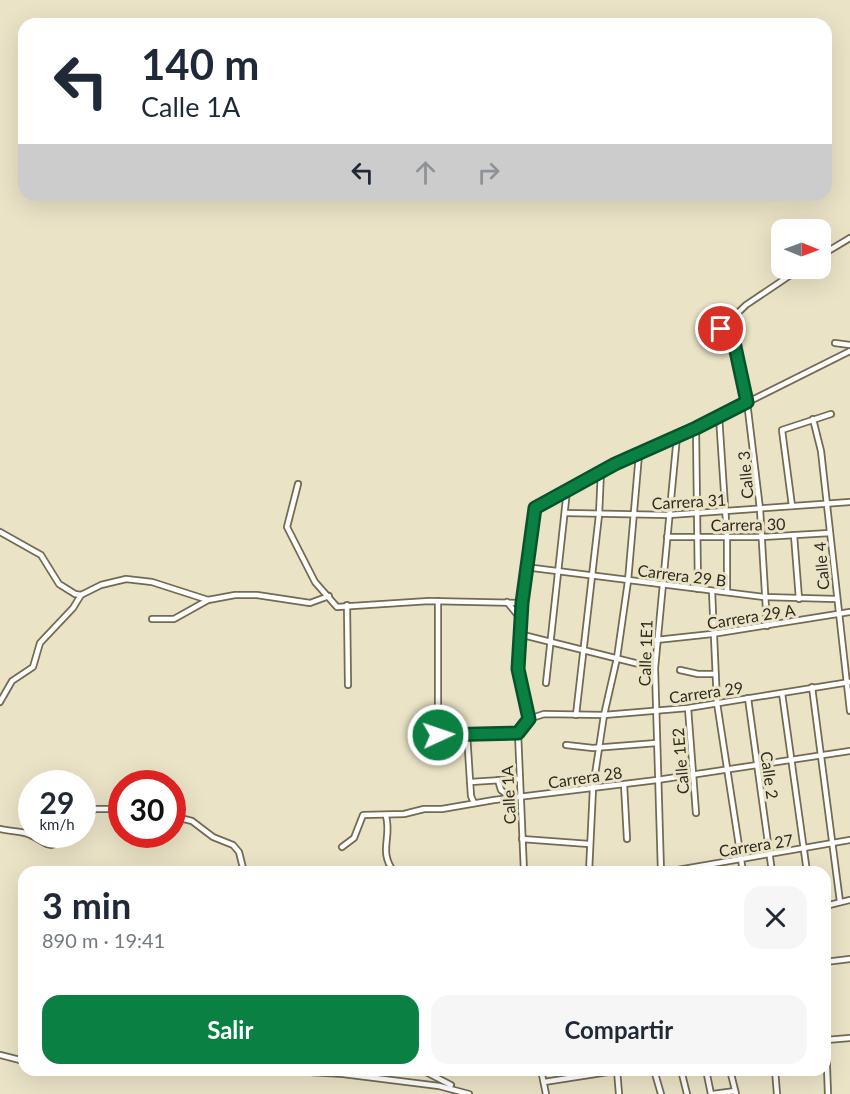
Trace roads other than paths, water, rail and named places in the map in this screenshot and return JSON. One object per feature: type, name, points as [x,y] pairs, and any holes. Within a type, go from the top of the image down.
[{"type":"street","points":[[831,249],[850,238]]},
{"type":"street","name":"Calle 3","points":[[767,626],[760,509],[747,402],[734,342],[721,329],[746,305],[785,279]]},
{"type":"street","points":[[835,343],[850,345]]},
{"type":"street","points":[[438,601],[438,735],[518,733],[529,719],[518,669],[525,567],[535,507],[602,471],[696,428],[850,351]]},
{"type":"street","points":[[792,506],[783,429],[831,414]]},
{"type":"street","points":[[719,416],[726,512],[727,592]]},
{"type":"street","name":"Calle 4","points":[[813,419],[821,451],[836,599],[849,682],[850,711]]},
{"type":"street","points":[[696,428],[698,589]]},
{"type":"street","name":"Calle 1E1","points":[[661,866],[657,780],[656,640],[677,436]]},
{"type":"street","points":[[589,866],[593,788],[604,715],[617,658],[628,581],[639,454]]},
{"type":"street","points":[[576,715],[602,471]]},
{"type":"street","points":[[298,484],[287,527],[296,541],[311,576],[337,607],[438,601],[522,603]]},
{"type":"street","points":[[546,684],[567,490]]},
{"type":"street","name":"Carrera 31","points":[[566,513],[669,515],[850,502]]},
{"type":"street","points":[[0,532],[42,555],[59,584],[69,592],[81,594],[100,585],[126,579],[152,582],[208,600]]},
{"type":"street","name":"Carrera 30","points":[[667,537],[761,537],[830,533]]},
{"type":"street","points":[[794,536],[799,599]]},
{"type":"street","name":"Carrera 29 B","points":[[525,567],[764,597],[836,599]]},
{"type":"street","points":[[712,591],[712,634],[717,703],[725,770],[742,866]]},
{"type":"street","points":[[0,702],[12,681],[30,670],[40,643],[73,608],[81,594]]},
{"type":"street","points":[[152,619],[174,619],[208,600],[235,595],[257,595],[310,603],[329,596]]},
{"type":"street","points":[[507,602],[520,618]]},
{"type":"street","points":[[347,605],[348,685]]},
{"type":"street","name":"Carrera 29 A","points":[[656,640],[712,634],[850,612]]},
{"type":"street","points":[[519,634],[655,668]]},
{"type":"street","points":[[680,670],[698,674],[715,674]]},
{"type":"street","name":"Carrera 29","points":[[529,719],[544,714],[604,715],[688,708],[849,682]]},
{"type":"street","points":[[812,687],[840,902]]},
{"type":"street","points":[[782,693],[789,760],[806,866]]},
{"type":"street","name":"Calle 2","points":[[748,698],[771,866]]},
{"type":"street","name":"Calle 1E2","points":[[688,708],[696,813]]},
{"type":"street","name":"Calle 1A","points":[[518,733],[518,779],[524,866]]},
{"type":"street","points":[[467,734],[471,796],[474,803]]},
{"type":"street","points":[[566,745],[593,748],[657,743]]},
{"type":"street","name":"Carrera 28","points":[[342,848],[354,838],[361,816],[386,816],[657,780],[850,751]]},
{"type":"street","points":[[470,782],[518,779]]},
{"type":"street","points":[[498,780],[501,790],[510,798]]},
{"type":"street","points":[[624,784],[627,839]]},
{"type":"street","points":[[386,816],[388,828],[385,854],[391,866]]},
{"type":"street","points":[[186,820],[192,821],[213,837],[236,847],[242,866]]},
{"type":"street","points":[[0,829],[18,832]]},
{"type":"street","points":[[522,839],[589,844]]},
{"type":"street","name":"Carrera 27","points":[[707,866],[850,840]]},
{"type":"street","points":[[831,904],[850,900]]},
{"type":"street","points":[[831,961],[850,959]]},
{"type":"street","points":[[831,1040],[850,1038]]},
{"type":"street","points":[[0,1055],[18,1060]]},
{"type":"street","points":[[343,1076],[452,1087]]},
{"type":"street","points":[[433,1076],[469,1094]]},
{"type":"street","points":[[542,1076],[546,1094]]},
{"type":"street","points":[[544,1082],[581,1076]]},
{"type":"street","points":[[618,1076],[619,1094]]},
{"type":"street","points":[[656,1076],[661,1094]]},
{"type":"street","points":[[682,1076],[687,1094]]},
{"type":"street","points":[[708,1076],[712,1094],[736,1092],[732,1076]]},
{"type":"street","points":[[776,1076],[777,1094]]},
{"type":"street","points":[[827,1076],[828,1094]]},
{"type":"street","points":[[452,1077],[452,1087]]}]
